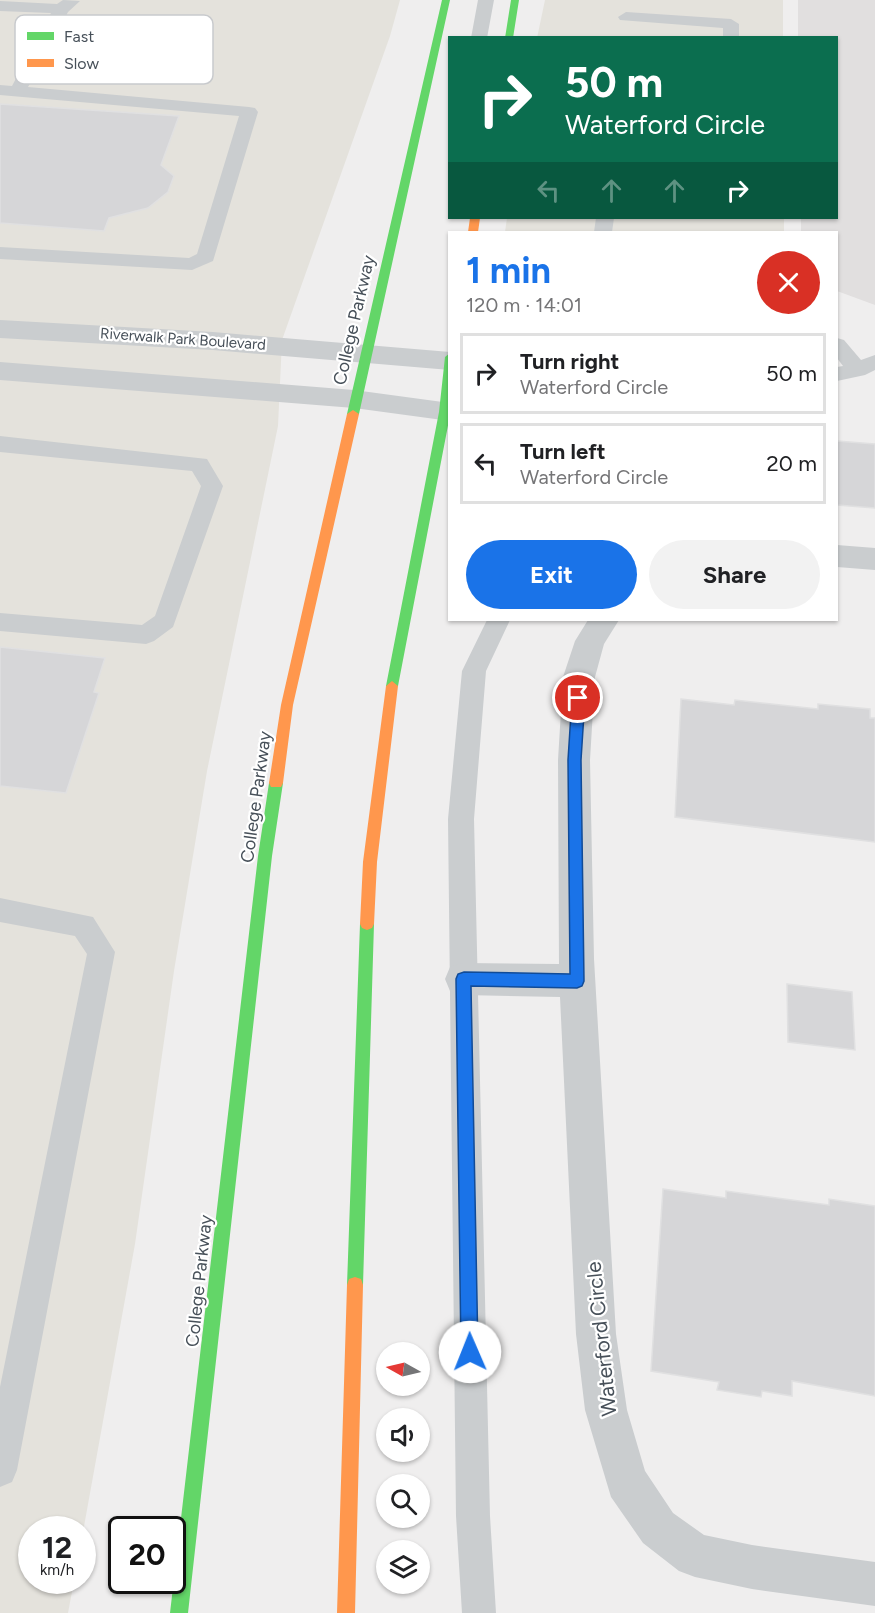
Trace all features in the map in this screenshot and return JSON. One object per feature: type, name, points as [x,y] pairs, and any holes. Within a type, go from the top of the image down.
[{"type":"main road","name":"College Parkway","points":[[179,1613],[267,844],[287,705],[354,399],[446,0]]},
{"type":"main road","points":[[509,36],[515,0]]},
{"type":"main road","points":[[346,1613],[361,1047],[370,862],[387,711],[447,412],[448,395]]},
{"type":"street","name":"Riverwalk Park Boulevard","points":[[0,329],[213,341],[448,360]]},
{"type":"street","points":[[0,371],[354,399],[447,412]]},
{"type":"street","points":[[838,556],[875,559]]},
{"type":"street","name":"Waterford Circle","points":[[603,621],[590,641],[579,677],[574,760],[577,981],[596,1334],[606,1410],[626,1482],[658,1528],[695,1555],[752,1567],[875,1584]]},
{"type":"street","points":[[464,979],[577,981]]},
{"type":"lane","points":[[478,36],[486,0]]},
{"type":"lane","points":[[0,6],[67,5]]},
{"type":"lane","points":[[624,36],[627,8],[731,24],[731,36]]},
{"type":"lane","points":[[0,254],[192,264],[206,257],[249,112],[9,90]]},
{"type":"lane","points":[[838,346],[866,366]]},
{"type":"lane","points":[[838,374],[866,366]]},
{"type":"lane","points":[[0,444],[199,464],[212,486],[165,621],[146,635],[0,622]]},
{"type":"lane","points":[[479,1613],[472,1504],[461,819],[474,671],[498,621]]},
{"type":"lane","points":[[0,910],[83,925],[101,952],[0,1470]]},
{"type":"shaded area","points":[[0,0],[400,0],[390,36],[282,340],[278,426],[207,771],[174,971],[135,1244],[86,1516],[18,1516],[18,1594],[72,1594],[68,1613],[0,1613]]},
{"type":"shaded area","points":[[545,0],[783,0],[783,36],[537,36]]},
{"type":"shaded area","points":[[798,0],[875,0],[875,305],[838,291],[838,231],[801,231],[801,219],[838,219],[838,36],[798,36]]},
{"type":"shaded area","points":[[507,219],[784,219],[784,231],[505,231]]},
{"type":"building","points":[[0,104],[179,116],[161,165],[174,176],[168,192],[148,208],[109,218],[104,231],[0,223]]},
{"type":"building","points":[[838,441],[875,444],[875,508],[838,505]]},
{"type":"building","points":[[0,647],[105,658],[94,692],[99,693],[66,793],[0,786]]},
{"type":"building","points":[[681,699],[734,705],[735,700],[818,709],[818,704],[870,709],[870,718],[875,718],[875,842],[675,817]]},
{"type":"building","points":[[787,984],[852,992],[855,1050],[788,1042]]},
{"type":"building","points":[[663,1189],[726,1198],[726,1191],[829,1205],[829,1199],[875,1206],[875,1396],[792,1381],[792,1396],[762,1391],[761,1397],[717,1390],[719,1382],[651,1371]]},
{"type":"traffic: fast","points":[[353,414],[446,0]]},
{"type":"traffic: fast","points":[[509,36],[515,0]]},
{"type":"traffic: fast","points":[[392,686],[445,412],[448,379]]},
{"type":"traffic: fast","points":[[179,1613],[265,856],[276,783]]},
{"type":"traffic: fast","points":[[355,1285],[367,924]]},
{"type":"traffic: slow","points":[[473,231],[475,219]]},
{"type":"traffic: slow","points":[[276,783],[287,705],[353,414]]},
{"type":"traffic: slow","points":[[367,924],[370,862],[392,686]]},
{"type":"traffic: slow","points":[[346,1613],[355,1285]]},
{"type":"route","points":[[470,1352],[464,979],[577,981],[574,760],[578,698]]}]
